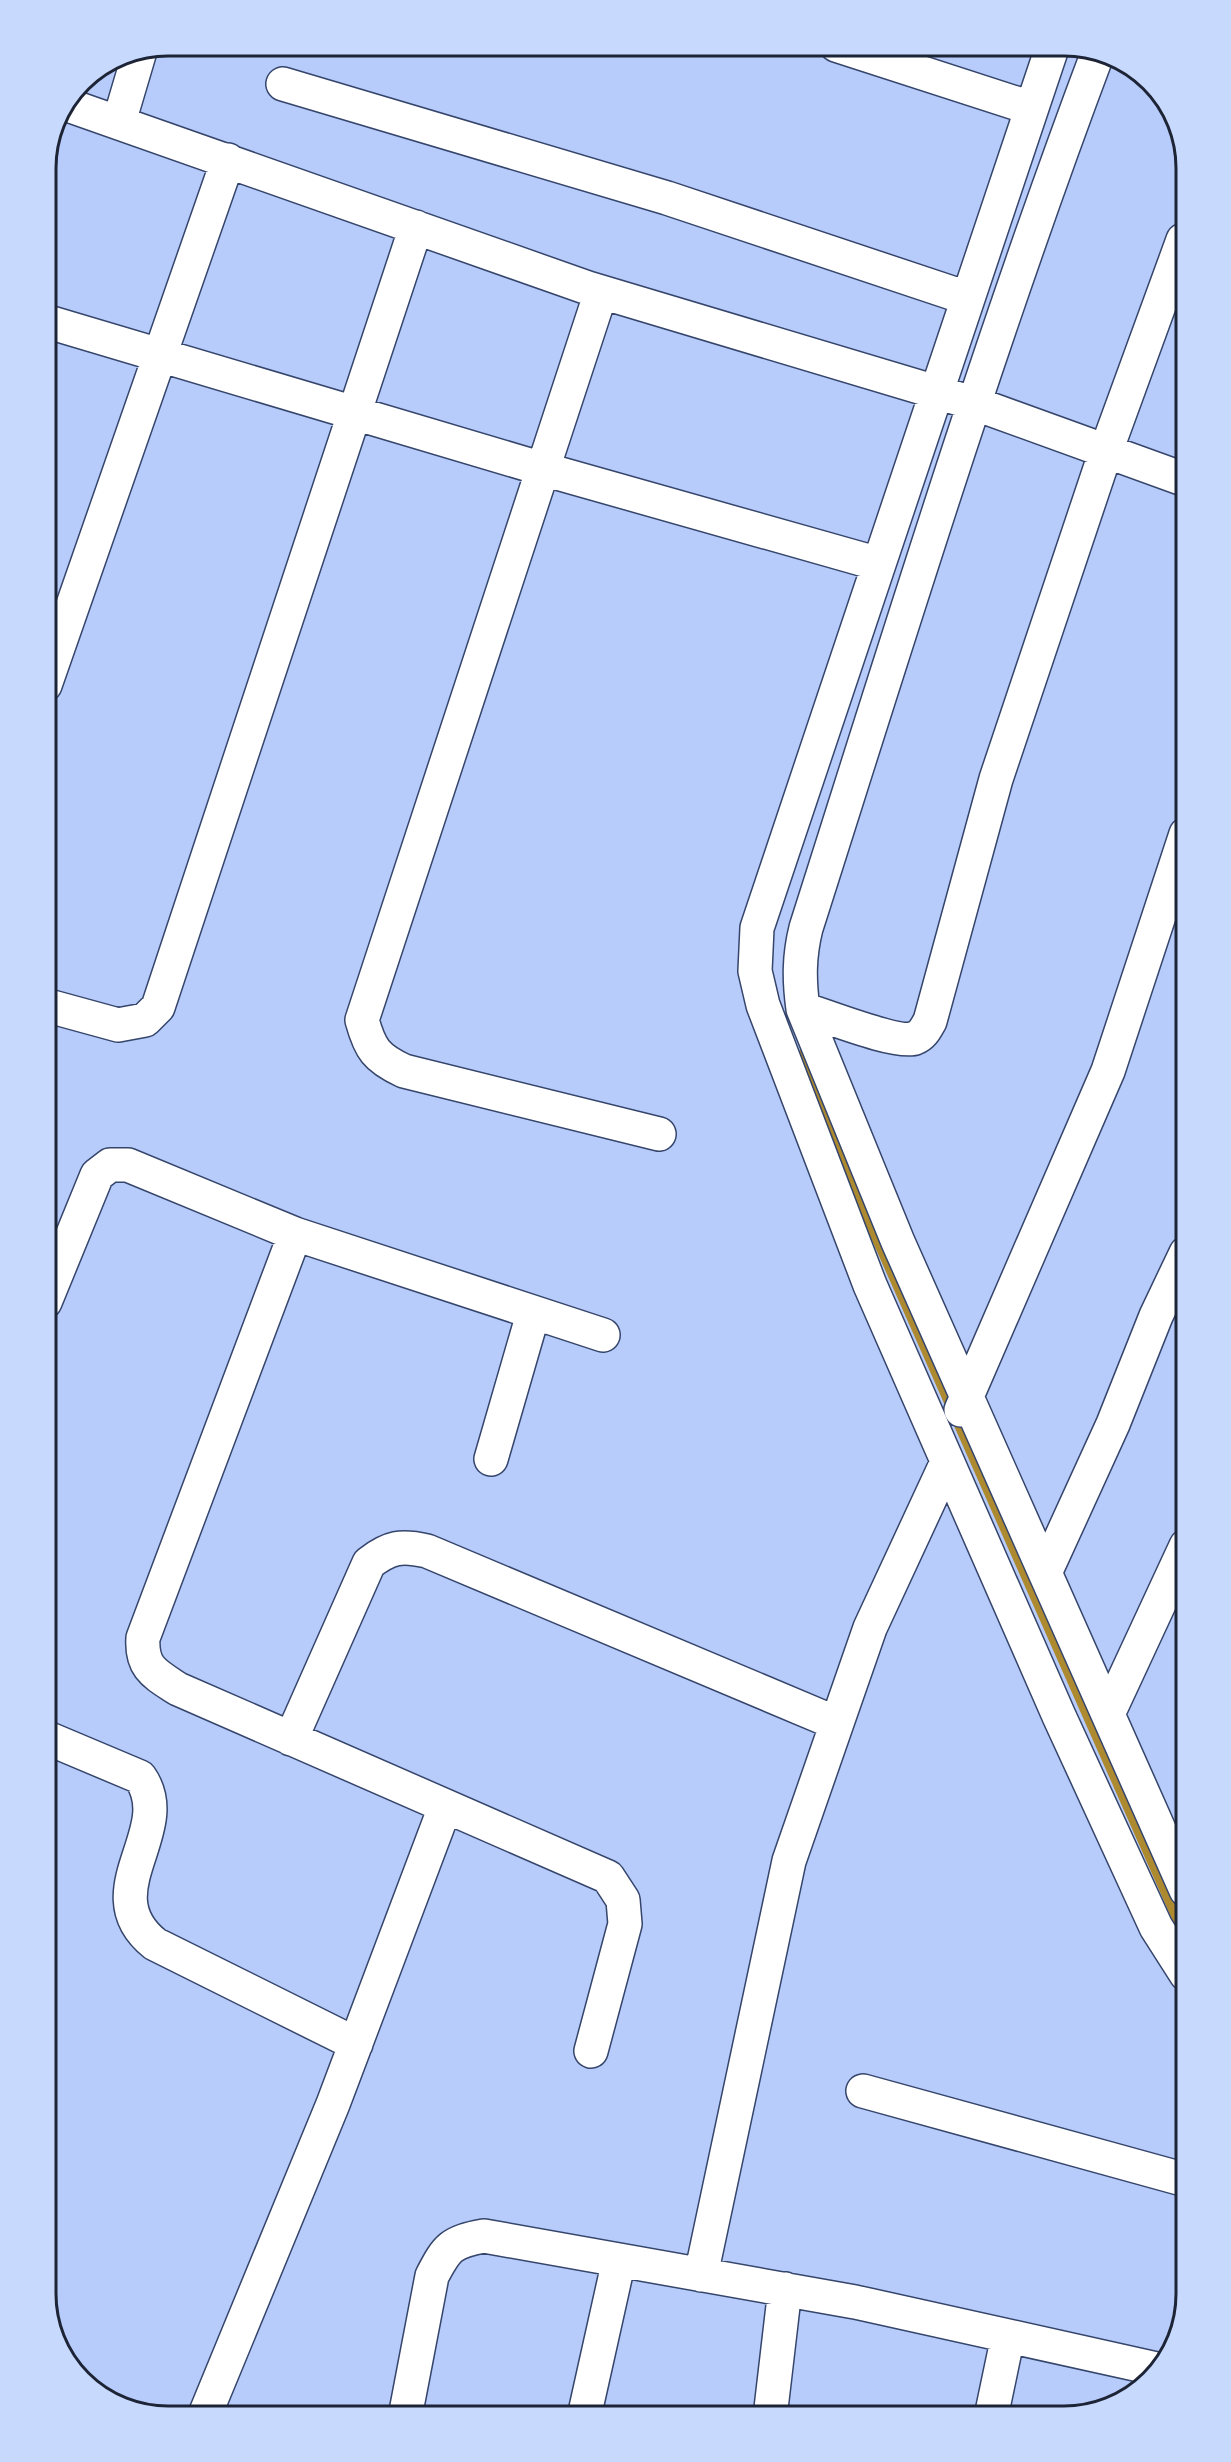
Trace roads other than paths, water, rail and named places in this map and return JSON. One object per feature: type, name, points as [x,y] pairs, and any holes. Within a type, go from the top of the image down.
[{"type":"street","points":[[870,56],[1031,108]]},
{"type":"street","points":[[1049,56],[967,298],[957,399],[800,950],[799,980],[803,1009],[898,1242],[953,1429],[1156,1927],[1176,1958]]},
{"type":"street","points":[[119,122],[137,60]]},
{"type":"street","points":[[1095,60],[1047,189],[957,399],[879,564],[757,928],[755,971],[764,1005],[870,1285],[953,1429],[1045,1573],[1176,1867]]},
{"type":"street","points":[[283,84],[667,198],[967,298]]},
{"type":"street","points":[[73,107],[601,292],[957,399],[1176,476]]},
{"type":"street","points":[[56,653],[228,160]]},
{"type":"street","points":[[56,1008],[118,1025],[145,1020],[158,1007],[416,227]]},
{"type":"street","points":[[803,1009],[893,1038],[913,1039],[924,1033],[933,1010],[996,779],[1106,452],[1176,259]]},
{"type":"street","points":[[601,292],[362,1020],[369,1044],[376,1053],[383,1061],[404,1071],[659,1134]]},
{"type":"street","points":[[56,324],[543,469],[879,564]]},
{"type":"street","points":[[701,2275],[789,1862],[870,1628],[953,1429],[1108,1071],[1176,864]]},
{"type":"street","points":[[56,1248],[102,1169],[128,1165],[295,1234],[533,1314],[603,1335]]},
{"type":"street","points":[[295,1234],[143,1638],[142,1654],[152,1671],[178,1689],[608,1877],[623,1900],[625,1924],[591,2051]]},
{"type":"street","points":[[1045,1573],[1113,1424],[1156,1316],[1176,1274]]},
{"type":"street","points":[[491,1459],[533,1314]]},
{"type":"street","points":[[291,1739],[369,1563],[386,1550],[408,1547],[427,1551],[836,1723]]},
{"type":"street","points":[[1108,1714],[1176,1568]]},
{"type":"street","points":[[56,1742],[140,1777],[149,1790],[151,1802],[148,1819],[129,1896],[132,1916],[140,1932],[156,1944],[356,2044]]},
{"type":"street","points":[[209,2406],[280,2236],[356,2044],[445,1807]]},
{"type":"street","points":[[863,2091],[1176,2177]]},
{"type":"street","points":[[407,2406],[432,2276],[443,2255],[458,2241],[484,2236],[855,2302],[1149,2367]]},
{"type":"street","points":[[586,2406],[618,2260]]},
{"type":"street","points":[[771,2406],[785,2289]]},
{"type":"street","points":[[993,2406],[1008,2336]]},
{"type":"waterway","points":[[805,1053],[811,1076],[859,1196],[1176,1913]]}]
